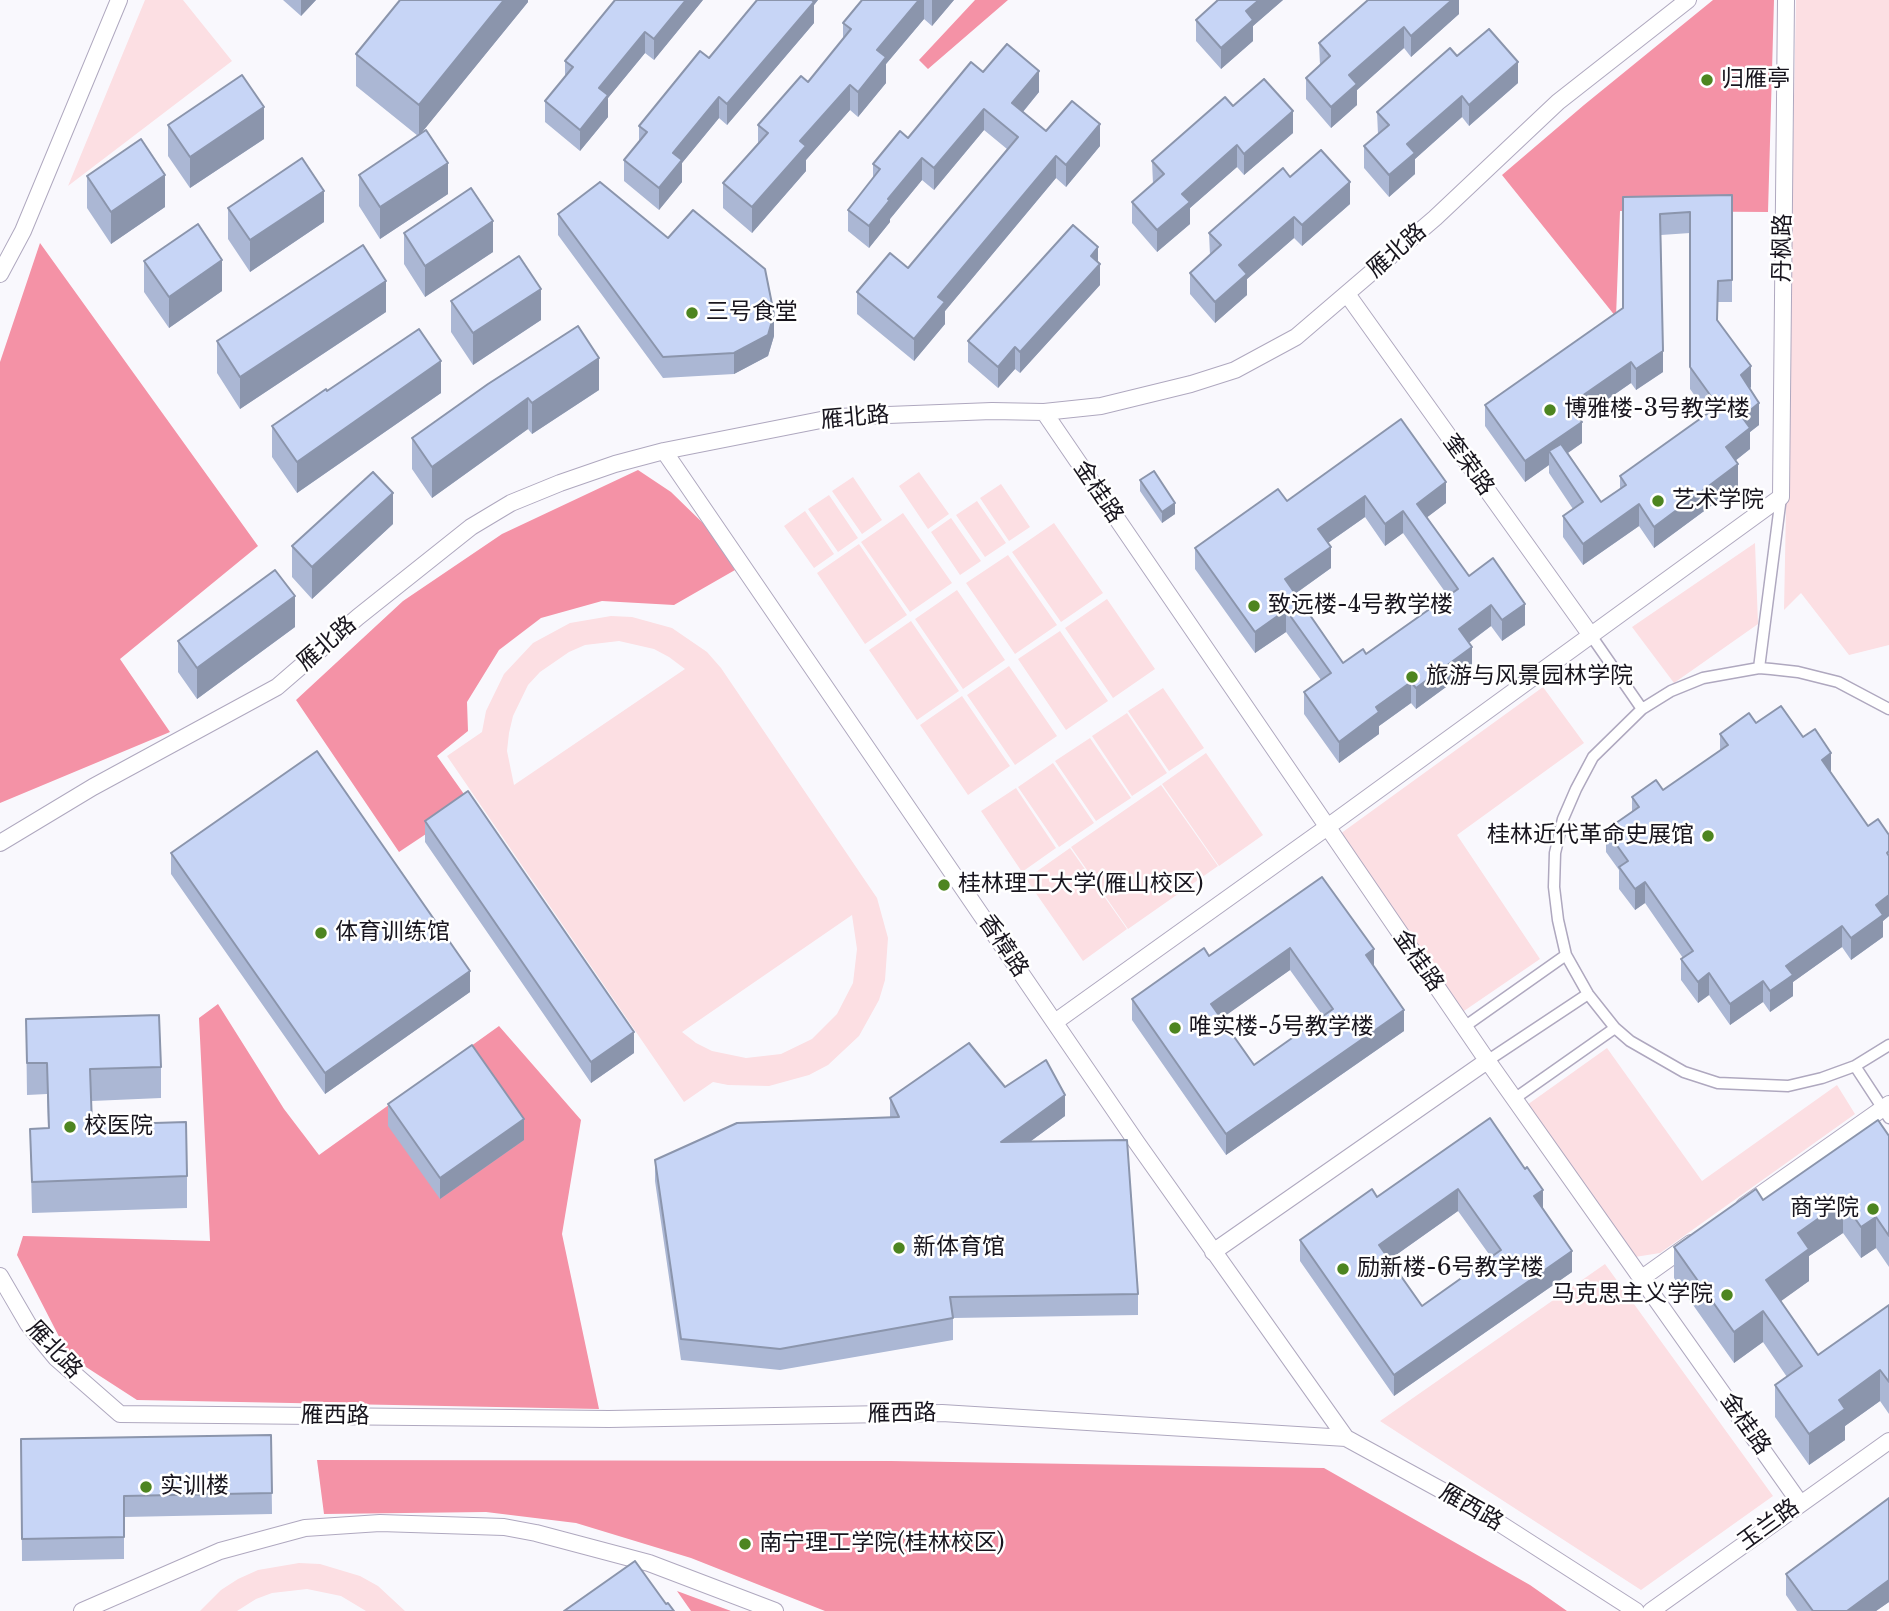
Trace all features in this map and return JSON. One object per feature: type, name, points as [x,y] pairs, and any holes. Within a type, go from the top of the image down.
[{"type":"street","points":[[0,274],[23,232],[119,0]]},
{"type":"street","name":"雁北路","points":[[0,843],[93,787],[277,687],[358,617],[471,527],[490,514],[560,483],[664,451],[836,417],[992,411],[1044,412],[1101,406],[1191,384],[1235,370],[1296,337],[1435,218],[1558,102],[1688,0]]},
{"type":"street","name":"丹枫路","points":[[1780,497],[1786,0]]},
{"type":"street","name":"奎荣路","points":[[1347,294],[1590,634]]},
{"type":"street","name":"金桂路","points":[[1044,412],[1326,828],[1800,1503]]},
{"type":"street","name":"香樟路","points":[[664,451],[1213,1252],[1346,1438]]},
{"type":"street","points":[[1055,1022],[1780,497]]},
{"type":"street","points":[[1759,668],[1780,497]]},
{"type":"street","points":[[1590,634],[1642,709]]},
{"type":"street","points":[[1889,709],[1839,682],[1798,672],[1759,668],[1703,678],[1671,691],[1642,709],[1593,757],[1563,819],[1555,853],[1554,887],[1566,956],[1588,994],[1615,1028],[1655,1057],[1684,1072],[1718,1083],[1788,1086],[1855,1066],[1889,1045]]},
{"type":"street","points":[[1464,1027],[1566,956]]},
{"type":"street","points":[[1213,1252],[1487,1060],[1588,994]]},
{"type":"street","points":[[1514,1099],[1615,1028]]},
{"type":"street","points":[[1729,1216],[1887,1110],[1855,1066]]},
{"type":"street","points":[[1642,1278],[1707,1232]]},
{"type":"street","name":"雁北路","points":[[0,1276],[28,1324],[56,1358],[120,1415]]},
{"type":"street","name":"雁西路","points":[[120,1415],[609,1419],[943,1413],[1346,1438],[1485,1514],[1636,1611]]},
{"type":"street","name":"玉兰路","points":[[1651,1611],[1889,1441]]},
{"type":"street","points":[[82,1611],[220,1551],[305,1528],[380,1523],[505,1527],[536,1532],[649,1563],[775,1611]]},
{"type":"shaded area","points":[[145,0],[183,0],[232,61],[68,186]]},
{"type":"shaded area","points":[[975,0],[1008,0],[928,69],[919,60]]},
{"type":"shaded area","points":[[1713,0],[1774,0],[1768,212],[1620,211],[1616,317],[1502,175]]},
{"type":"shaded area","points":[[1796,0],[1889,0],[1889,645],[1849,655],[1801,593],[1784,610]]},
{"type":"shaded area","points":[[40,243],[258,546],[120,659],[170,732],[0,803],[0,362]]},
{"type":"shaded area","points":[[638,470],[671,492],[709,529],[735,570],[674,605],[602,601],[541,618],[499,650],[467,702],[468,731],[437,756],[471,804],[399,852],[296,700],[403,601],[502,534]]},
{"type":"shaded area","points":[[919,472],[949,514],[928,529],[899,486]]},
{"type":"shaded area","points":[[853,477],[882,520],[862,534],[832,491]]},
{"type":"shaded area","points":[[1001,484],[1030,527],[1009,541],[980,498]]},
{"type":"shaded area","points":[[829,495],[858,538],[838,552],[808,509]]},
{"type":"shaded area","points":[[977,501],[1006,543],[985,557],[956,515]]},
{"type":"shaded area","points":[[805,511],[834,554],[814,568],[784,526]]},
{"type":"shaded area","points":[[903,513],[952,583],[910,612],[861,542]]},
{"type":"shaded area","points":[[951,518],[981,561],[960,575],[931,532]]},
{"type":"shaded area","points":[[1054,523],[1103,593],[1061,622],[1012,552]]},
{"type":"shaded area","points":[[1755,543],[1758,624],[1674,683],[1632,627]]},
{"type":"shaded area","points":[[859,544],[907,615],[865,644],[817,573]]},
{"type":"shaded area","points":[[1008,555],[1057,625],[1015,654],[966,583]]},
{"type":"shaded area","points":[[957,590],[1005,660],[963,689],[915,619]]},
{"type":"shaded area","points":[[1107,599],[1155,669],[1113,698],[1065,628]]},
{"type":"shaded area","points":[[611,616],[632,617],[672,628],[707,652],[721,668],[877,898],[888,938],[885,980],[879,1000],[859,1036],[828,1065],[809,1075],[769,1086],[713,1082],[684,1102],[447,756],[482,732],[486,711],[504,674],[533,643],[570,623]],"holes":[[[619,641],[654,649],[685,669],[514,785],[507,751],[509,733],[513,716],[528,685],[540,672],[569,652],[585,645]],[[852,915],[857,949],[853,983],[837,1014],[812,1039],[781,1054],[746,1058],[712,1051],[682,1032]]]},
{"type":"shaded area","points":[[911,621],[959,691],[917,720],[869,650]]},
{"type":"shaded area","points":[[1060,631],[1108,701],[1066,730],[1018,659]]},
{"type":"shaded area","points":[[1009,666],[1057,736],[1015,765],[967,695]]},
{"type":"shaded area","points":[[1543,687],[1584,743],[1457,835],[1540,959],[1461,1013],[1340,834]]},
{"type":"shaded area","points":[[1163,688],[1204,748],[1169,771],[1128,711]]},
{"type":"shaded area","points":[[962,696],[1010,766],[968,795],[920,725]]},
{"type":"shaded area","points":[[1127,713],[1167,773],[1132,796],[1092,736]]},
{"type":"shaded area","points":[[1090,738],[1131,798],[1096,821],[1055,761]]},
{"type":"shaded area","points":[[1206,753],[1263,835],[1219,866],[1162,784]]},
{"type":"shaded area","points":[[1053,763],[1094,823],[1059,847],[1018,787]]},
{"type":"shaded area","points":[[1161,785],[1218,866],[1128,929],[1071,847]]},
{"type":"shaded area","points":[[1016,788],[1056,848],[1022,872],[981,811]]},
{"type":"shaded area","points":[[1070,848],[1127,929],[1083,961],[1026,879]]},
{"type":"shaded area","points":[[218,1004],[284,1109],[319,1155],[499,1026],[581,1120],[562,1234],[599,1409],[137,1400],[69,1356],[17,1255],[23,1236],[210,1241],[199,1018]]},
{"type":"shaded area","points":[[1607,1048],[1702,1181],[1837,1085],[1855,1114],[1660,1253],[1635,1257],[1527,1105]]},
{"type":"shaded area","points":[[1605,1264],[1773,1496],[1641,1590],[1380,1421]]},
{"type":"shaded area","points":[[317,1460],[891,1461],[1324,1468],[1530,1585],[1567,1611],[825,1611],[691,1558],[576,1523],[486,1512],[324,1514]]},
{"type":"shaded area","points":[[299,1563],[320,1564],[360,1576],[378,1586],[405,1611],[366,1611],[341,1596],[307,1589],[272,1593],[237,1611],[200,1611],[221,1590],[238,1579],[258,1570]]},
{"type":"shaded area","points":[[677,1591],[731,1611],[691,1611]]},
{"type":"building","points":[[400,0],[504,0],[419,105],[356,54]]},
{"type":"building","points":[[615,0],[686,0],[654,39],[645,32],[599,88],[608,95],[580,130],[545,101],[573,67],[565,61]]},
{"type":"building","points":[[757,0],[814,2],[727,104],[719,97],[673,153],[682,160],[659,188],[624,160],[647,132],[639,126],[700,51],[709,58]]},
{"type":"building","points":[[862,0],[919,0],[877,50],[886,57],[858,92],[850,85],[800,141],[806,146],[752,207],[723,183],[768,133],[758,125],[801,76],[808,82],[851,29],[843,23]]},
{"type":"building","points":[[1218,0],[1259,0],[1246,11],[1253,20],[1221,48],[1196,20]]},
{"type":"building","points":[[1368,0],[1452,0],[1411,36],[1404,27],[1349,75],[1357,84],[1331,107],[1306,78],[1330,56],[1319,43]]},
{"type":"building","points":[[1489,29],[1518,62],[1469,105],[1462,96],[1407,144],[1415,153],[1389,175],[1364,146],[1389,125],[1377,112],[1450,48],[1457,56]]},
{"type":"building","points":[[1007,44],[1039,71],[1012,103],[1046,131],[1072,101],[1100,124],[1066,165],[1056,156],[938,297],[945,302],[914,339],[857,292],[890,253],[908,268],[1018,137],[984,109],[934,168],[922,158],[869,226],[848,210],[880,169],[873,164],[900,131],[908,138],[971,62],[983,72]]},
{"type":"building","points":[[242,75],[264,107],[190,157],[168,125]]},
{"type":"building","points":[[1264,79],[1293,111],[1244,154],[1237,145],[1182,194],[1190,202],[1157,230],[1132,202],[1164,174],[1152,161],[1225,97],[1233,106]]},
{"type":"building","points":[[426,130],[448,163],[380,207],[359,175]]},
{"type":"building","points":[[141,139],[165,175],[111,212],[87,176]]},
{"type":"building","points":[[1321,150],[1350,182],[1302,225],[1294,217],[1239,265],[1247,274],[1215,302],[1190,273],[1221,245],[1209,233],[1283,168],[1290,177]]},
{"type":"building","points":[[302,158],[324,191],[250,240],[228,208]]},
{"type":"building","name":"三号食堂","points":[[600,182],[668,238],[693,210],[765,269],[774,314],[768,335],[734,353],[663,357],[558,214]]},
{"type":"building","points":[[471,188],[493,221],[425,266],[404,233]]},
{"type":"building","name":"博雅楼-3号教学楼","points":[[1732,195],[1732,280],[1718,281],[1717,320],[1751,366],[1741,375],[1759,403],[1742,417],[1750,428],[1726,447],[1738,464],[1654,527],[1639,504],[1583,544],[1563,516],[1583,502],[1549,451],[1561,444],[1601,502],[1626,485],[1620,476],[1718,406],[1690,367],[1690,212],[1660,214],[1663,351],[1636,369],[1631,362],[1569,405],[1582,422],[1525,461],[1485,405],[1623,308],[1623,197]]},
{"type":"building","points":[[198,224],[222,260],[169,297],[144,261]]},
{"type":"building","points":[[1073,225],[1098,247],[1091,256],[1100,264],[1020,352],[1015,347],[998,367],[968,341]]},
{"type":"building","points":[[363,245],[386,281],[240,377],[217,341]]},
{"type":"building","points":[[519,256],[541,289],[473,333],[451,301]]},
{"type":"building","points":[[578,326],[599,358],[532,403],[528,398],[432,467],[412,438],[488,384]]},
{"type":"building","points":[[419,329],[441,361],[297,462],[272,426]]},
{"type":"building","name":"致远楼-4号教学楼","points":[[1401,419],[1446,482],[1417,504],[1469,576],[1493,558],[1525,604],[1502,620],[1491,605],[1459,629],[1472,647],[1416,688],[1411,682],[1376,707],[1379,712],[1339,742],[1304,692],[1331,673],[1286,610],[1255,632],[1195,548],[1278,489],[1287,501]],"holes":[[[1365,496],[1385,524],[1403,511],[1458,589],[1366,654],[1363,649],[1343,663],[1285,579],[1331,547],[1318,529]]]},
{"type":"building","points":[[1154,471],[1175,503],[1162,512],[1140,480]]},
{"type":"building","points":[[373,472],[393,493],[312,567],[292,546]]},
{"type":"building","points":[[275,570],[295,596],[197,668],[178,641]]},
{"type":"building","points":[[1781,706],[1803,737],[1815,729],[1831,753],[1822,760],[1868,826],[1878,819],[1889,835],[1889,895],[1876,905],[1883,915],[1851,938],[1842,926],[1786,966],[1793,975],[1770,991],[1763,981],[1730,1004],[1709,973],[1698,982],[1681,959],[1693,951],[1645,882],[1635,889],[1619,867],[1628,861],[1606,830],[1639,807],[1632,797],[1656,780],[1663,790],[1728,745],[1720,734],[1749,713],[1756,723]]},
{"type":"building","name":"体育训练馆","points":[[317,751],[470,971],[325,1073],[171,853]]},
{"type":"building","points":[[468,791],[634,1032],[591,1062],[425,821]]},
{"type":"building","name":"唯实楼-5号教学楼","points":[[1322,877],[1374,949],[1366,955],[1404,1010],[1226,1134],[1132,999],[1204,948],[1209,956]],"holes":[[[1290,948],[1333,1009],[1254,1065],[1211,1004]]]},
{"type":"building","points":[[159,1015],[161,1067],[90,1069],[92,1125],[186,1122],[187,1176],[32,1182],[30,1129],[49,1128],[47,1063],[27,1063],[26,1019]]},
{"type":"building","name":"新体育馆","points":[[969,1043],[1005,1087],[1046,1060],[1065,1095],[1001,1142],[1127,1140],[1138,1294],[950,1297],[953,1318],[780,1349],[681,1339],[655,1160],[737,1123],[899,1117],[890,1098]]},
{"type":"building","points":[[472,1045],[524,1119],[440,1178],[388,1104]]},
{"type":"building","name":"励新楼-6号教学楼","points":[[1490,1118],[1543,1190],[1534,1196],[1572,1251],[1394,1375],[1300,1240],[1372,1189],[1377,1197]],"holes":[[[1458,1189],[1501,1250],[1422,1306],[1379,1245]]]},
{"type":"building","points":[[1878,1120],[1889,1136],[1889,1236],[1876,1217],[1861,1227],[1843,1201],[1798,1233],[1809,1249],[1766,1280],[1818,1355],[1889,1305],[1889,1382],[1880,1370],[1839,1400],[1845,1409],[1809,1434],[1775,1385],[1802,1366],[1763,1311],[1734,1332],[1674,1247],[1756,1189],[1763,1200]]},
{"type":"building","name":"实训楼","points":[[271,1435],[272,1493],[124,1496],[124,1537],[22,1539],[21,1439]]},
{"type":"building","points":[[1889,1498],[1889,1580],[1847,1611],[1813,1611],[1786,1574]]},
{"type":"building","points":[[635,1561],[674,1611],[564,1611]]},
{"type":"place","name":"归雁亭","points":[[1707,80]]},
{"type":"place","name":"三号食堂","points":[[692,313]]},
{"type":"place","name":"博雅楼-3号教学楼","points":[[1550,410]]},
{"type":"place","name":"艺术学院","points":[[1658,501]]},
{"type":"place","name":"致远楼-4号教学楼","points":[[1254,606]]},
{"type":"place","name":"旅游与风景园林学院","points":[[1412,677]]},
{"type":"place","name":"桂林近代革命史展馆","points":[[1708,836]]},
{"type":"place","name":"桂林理工大学(雁山校区)","points":[[944,885]]},
{"type":"place","name":"体育训练馆","points":[[321,933]]},
{"type":"place","name":"唯实楼-5号教学楼","points":[[1175,1028]]},
{"type":"place","name":"校医院","points":[[70,1127]]},
{"type":"place","name":"商学院","points":[[1873,1209]]},
{"type":"place","name":"新体育馆","points":[[899,1248]]},
{"type":"place","name":"励新楼-6号教学楼","points":[[1343,1269]]},
{"type":"place","name":"马克思主义学院","points":[[1727,1295]]},
{"type":"place","name":"实训楼","points":[[146,1487]]},
{"type":"place","name":"南宁理工学院(桂林校区)","points":[[745,1544]]}]
